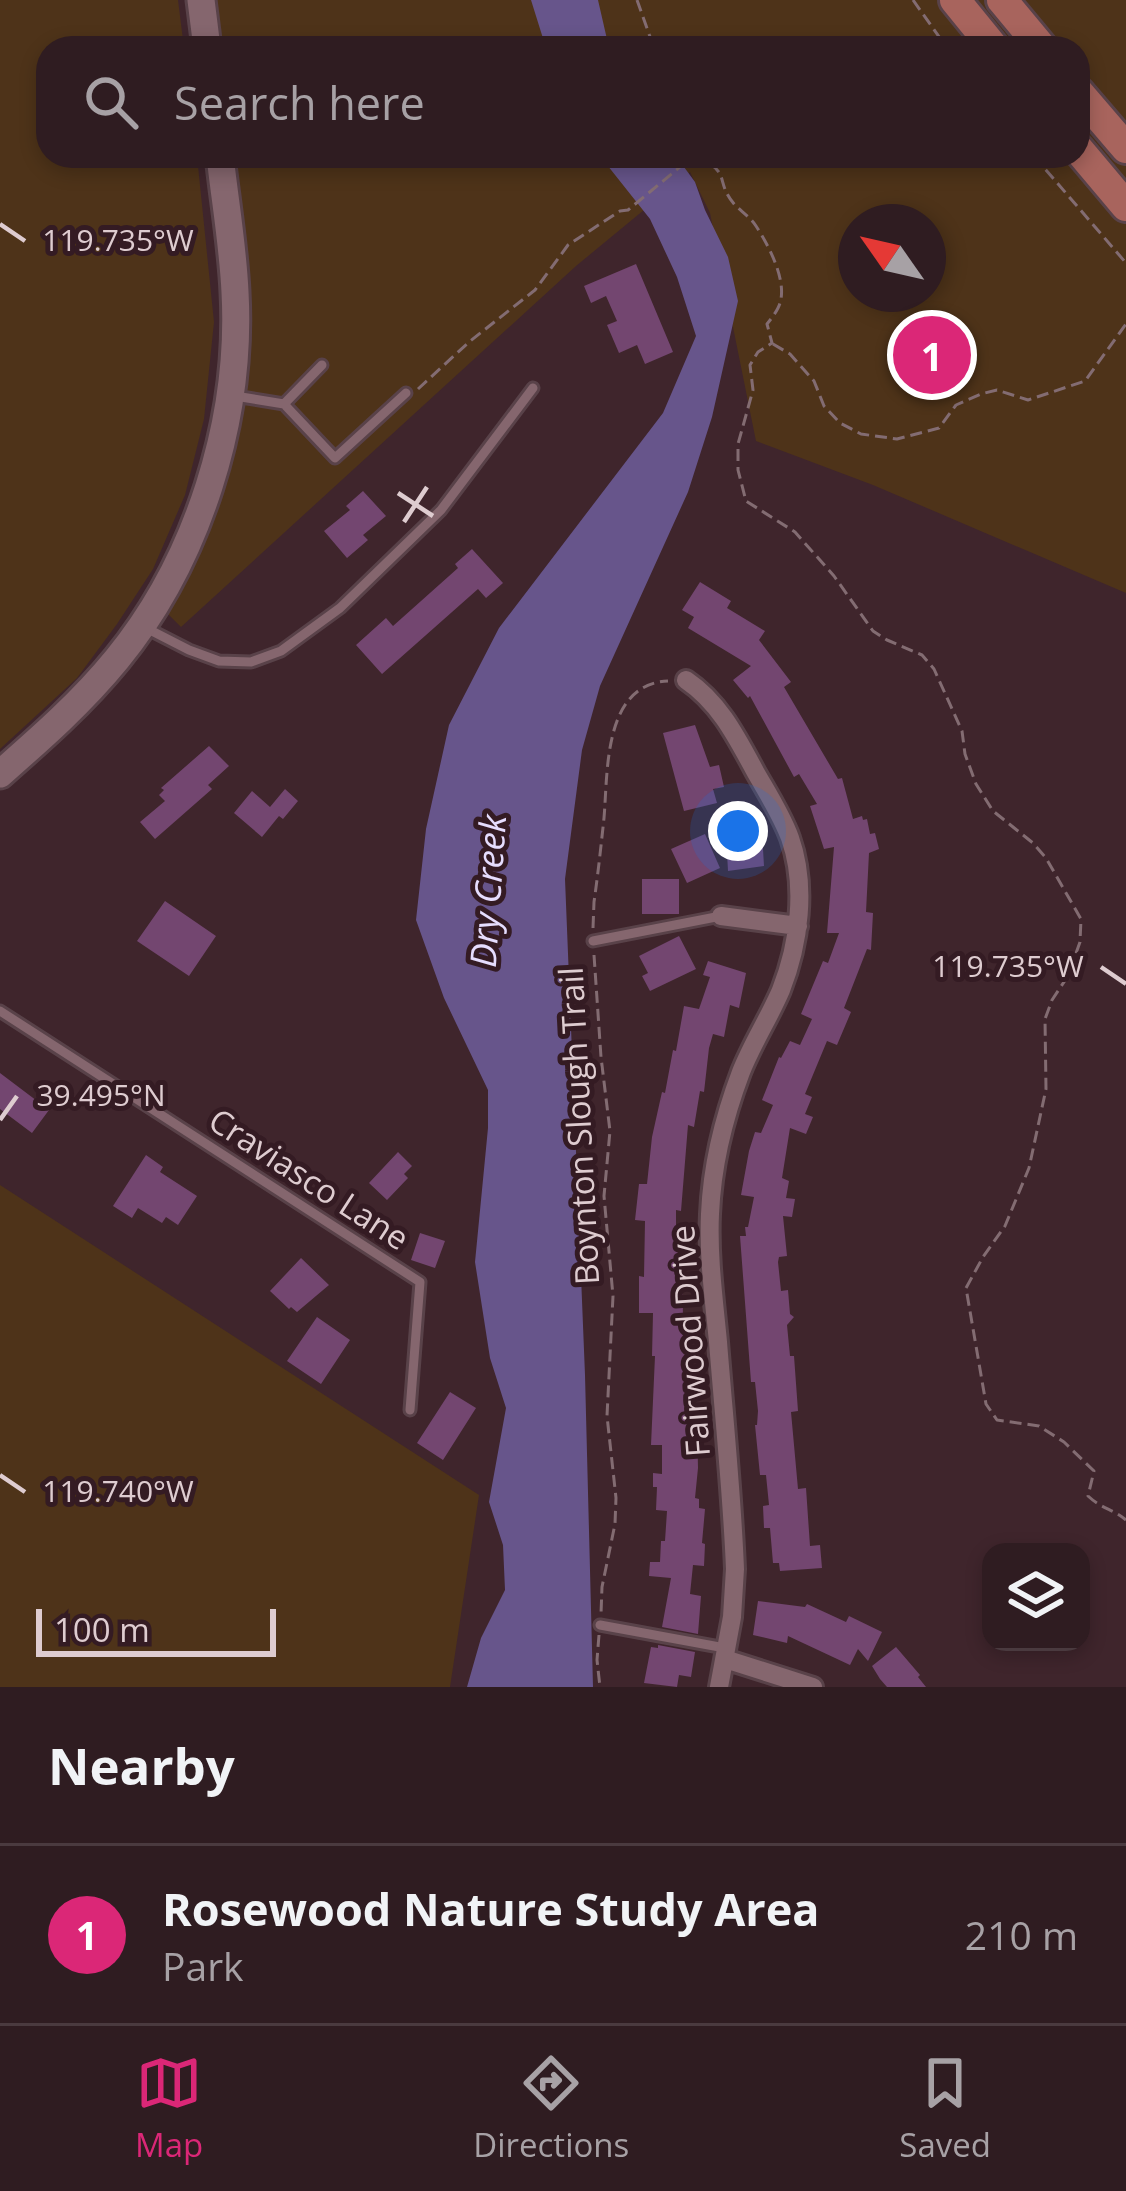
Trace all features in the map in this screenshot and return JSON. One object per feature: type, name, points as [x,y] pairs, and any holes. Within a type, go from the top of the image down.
[{"type":"main road","points":[[955,0],[984,36]]},
{"type":"main road","points":[[1002,0],[1032,36]]},
{"type":"main road","points":[[1090,106],[1126,148]]},
{"type":"main road","points":[[1090,163],[1126,206]]},
{"type":"street","points":[[201,0],[206,36]]},
{"type":"street","points":[[0,774],[94,686],[141,626],[193,528],[218,452],[235,336],[221,168]]},
{"type":"street","name":"Fairwood Drive","points":[[686,680],[705,692],[733,730],[790,839],[799,892],[798,926],[780,992],[734,1091],[713,1181],[711,1269],[735,1569],[719,1687]]},
{"type":"street","points":[[721,916],[798,926]]},
{"type":"street","points":[[726,1653],[813,1687]]},
{"type":"lane","points":[[284,404],[322,365]]},
{"type":"lane","points":[[141,626],[218,661],[251,662],[281,651],[340,608],[441,510],[533,388]]},
{"type":"lane","points":[[229,395],[284,404],[335,458],[406,394]]},
{"type":"lane","points":[[593,941],[721,916]]},
{"type":"lane","name":"Craviasco Lane","points":[[0,1011],[420,1282],[410,1410]]},
{"type":"lane","points":[[600,1625],[726,1653]]},
{"type":"path","points":[[637,0],[650,36]]},
{"type":"path","points":[[914,0],[939,36]]},
{"type":"path","points":[[418,389],[535,290],[568,245],[628,210],[679,168]]},
{"type":"path","points":[[716,168],[733,202],[758,228],[783,292],[767,324],[772,343],[790,354],[814,381],[824,406],[840,423],[861,434],[897,439],[939,428],[956,405],[981,394],[997,390],[1028,400],[1084,381],[1126,323]]},
{"type":"path","points":[[1044,168],[1126,262]]},
{"type":"path","points":[[772,343],[750,365],[753,389],[738,444],[737,470],[746,501],[795,532],[873,631],[922,655],[934,669],[962,731],[964,754],[976,784],[992,811],[1046,858],[1082,919],[1068,976],[1046,1019],[1046,1090],[1029,1168],[1016,1205],[966,1288],[986,1404],[997,1420],[1040,1426],[1064,1442],[1094,1471],[1088,1496],[1126,1520]]},
{"type":"path","name":"Boynton Slough Trail","points":[[600,1687],[602,1587],[616,1498],[607,1416],[613,1296],[604,1196],[610,1131],[601,1058],[594,902],[614,729],[628,702],[651,682],[686,680]]},
{"type":"shaded area","points":[[0,0],[178,0],[182,36],[36,36],[36,168],[198,168],[214,322],[204,419],[185,495],[153,569],[77,678],[0,749]]},
{"type":"shaded area","points":[[213,0],[1126,0],[1126,593],[873,485],[756,441],[710,213],[690,172],[576,266],[181,627],[168,614],[222,488],[240,416],[247,292],[232,168],[1090,168],[1090,36],[218,36]]},
{"type":"shaded area","points":[[0,1185],[479,1495],[450,1687],[0,1687]]},
{"type":"water","points":[[531,0],[598,0],[606,36],[542,36]]},
{"type":"water","name":"Dry Creek","points":[[610,168],[685,168],[728,257],[738,301],[712,417],[688,492],[600,686],[582,750],[565,879],[593,1687],[467,1687],[481,1638],[505,1590],[503,1545],[489,1502],[506,1408],[490,1358],[475,1262],[488,1090],[444,998],[416,920],[426,829],[449,725],[499,628],[663,413],[696,336],[677,277],[650,219]]},
{"type":"building","points":[[636,264],[673,352],[645,364],[637,345],[619,353],[607,325],[617,321],[606,296],[591,303],[584,286]]},
{"type":"building","points":[[363,491],[386,516],[363,535],[368,540],[347,558],[324,531],[350,510],[346,506]]},
{"type":"building","points":[[472,549],[503,583],[486,598],[478,589],[382,674],[356,645],[386,618],[393,626],[458,568],[455,564]]},
{"type":"building","points":[[700,582],[731,601],[727,608],[765,631],[759,640],[791,682],[784,687],[838,779],[842,778],[853,819],[867,819],[879,849],[869,853],[866,912],[873,913],[871,950],[867,949],[844,1008],[851,1012],[837,1045],[827,1041],[805,1094],[812,1097],[805,1114],[813,1117],[806,1134],[790,1128],[782,1178],[789,1181],[786,1198],[795,1199],[792,1217],[783,1216],[787,1256],[779,1257],[778,1262],[781,1291],[788,1290],[794,1317],[787,1325],[798,1411],[791,1412],[798,1489],[806,1488],[810,1546],[820,1545],[822,1568],[780,1571],[779,1563],[773,1563],[770,1528],[764,1528],[763,1506],[769,1505],[766,1475],[760,1475],[740,1236],[746,1236],[754,1197],[741,1195],[749,1151],[773,1105],[762,1100],[779,1057],[790,1041],[800,1045],[812,1019],[801,1014],[839,933],[827,933],[834,847],[824,849],[810,806],[817,804],[799,774],[794,777],[750,696],[733,680],[751,666],[688,628],[694,617],[682,610]]},
{"type":"building","points":[[695,725],[710,767],[719,765],[724,787],[713,789],[717,803],[684,811],[663,733]]},
{"type":"building","points":[[209,746],[229,766],[208,785],[212,789],[155,839],[140,822],[165,801],[159,795],[161,788]]},
{"type":"building","points":[[285,789],[298,801],[262,837],[234,813],[252,791],[270,807]]},
{"type":"building","points":[[762,832],[764,866],[728,871],[726,835]]},
{"type":"building","points":[[705,834],[720,868],[687,883],[671,849]]},
{"type":"building","points":[[642,879],[679,879],[679,914],[642,914]]},
{"type":"building","points":[[165,901],[216,936],[189,976],[137,941]]},
{"type":"building","points":[[679,936],[696,969],[650,991],[639,956]]},
{"type":"building","points":[[708,961],[746,973],[739,1008],[730,1005],[724,1037],[713,1034],[704,1092],[700,1091],[694,1127],[688,1125],[681,1211],[676,1210],[676,1241],[682,1241],[683,1321],[686,1340],[690,1340],[691,1393],[685,1393],[685,1423],[697,1423],[695,1498],[699,1508],[705,1509],[704,1566],[693,1565],[690,1594],[701,1596],[698,1634],[662,1627],[671,1578],[649,1576],[650,1562],[660,1562],[667,1511],[656,1510],[657,1487],[653,1487],[653,1473],[662,1474],[662,1445],[651,1445],[653,1313],[639,1313],[645,1221],[635,1220],[639,1184],[647,1184],[652,1137],[684,1006],[699,1009],[710,977],[703,975]]},
{"type":"building","points":[[0,1073],[49,1110],[32,1133],[0,1109]]},
{"type":"building","points":[[398,1152],[412,1166],[404,1174],[408,1178],[387,1200],[369,1183]]},
{"type":"building","points":[[146,1155],[163,1167],[160,1172],[197,1196],[178,1225],[166,1217],[162,1223],[138,1208],[132,1218],[113,1206]]},
{"type":"building","points":[[420,1233],[445,1241],[435,1268],[411,1260]]},
{"type":"building","points":[[301,1258],[329,1285],[297,1312],[270,1291]]},
{"type":"building","points":[[317,1317],[350,1340],[321,1384],[287,1361]]},
{"type":"building","points":[[450,1392],[476,1408],[443,1460],[417,1443]]},
{"type":"building","points":[[758,1601],[807,1604],[882,1632],[868,1661],[858,1649],[850,1665],[788,1636],[787,1643],[753,1635]]},
{"type":"building","points":[[651,1647],[695,1652],[691,1677],[679,1675],[677,1687],[644,1683]]},
{"type":"building","points":[[896,1647],[926,1687],[887,1687],[880,1679],[872,1666]]},
{"type":"place","name":"Rosewood Nature Study Area","points":[[932,355]]}]
